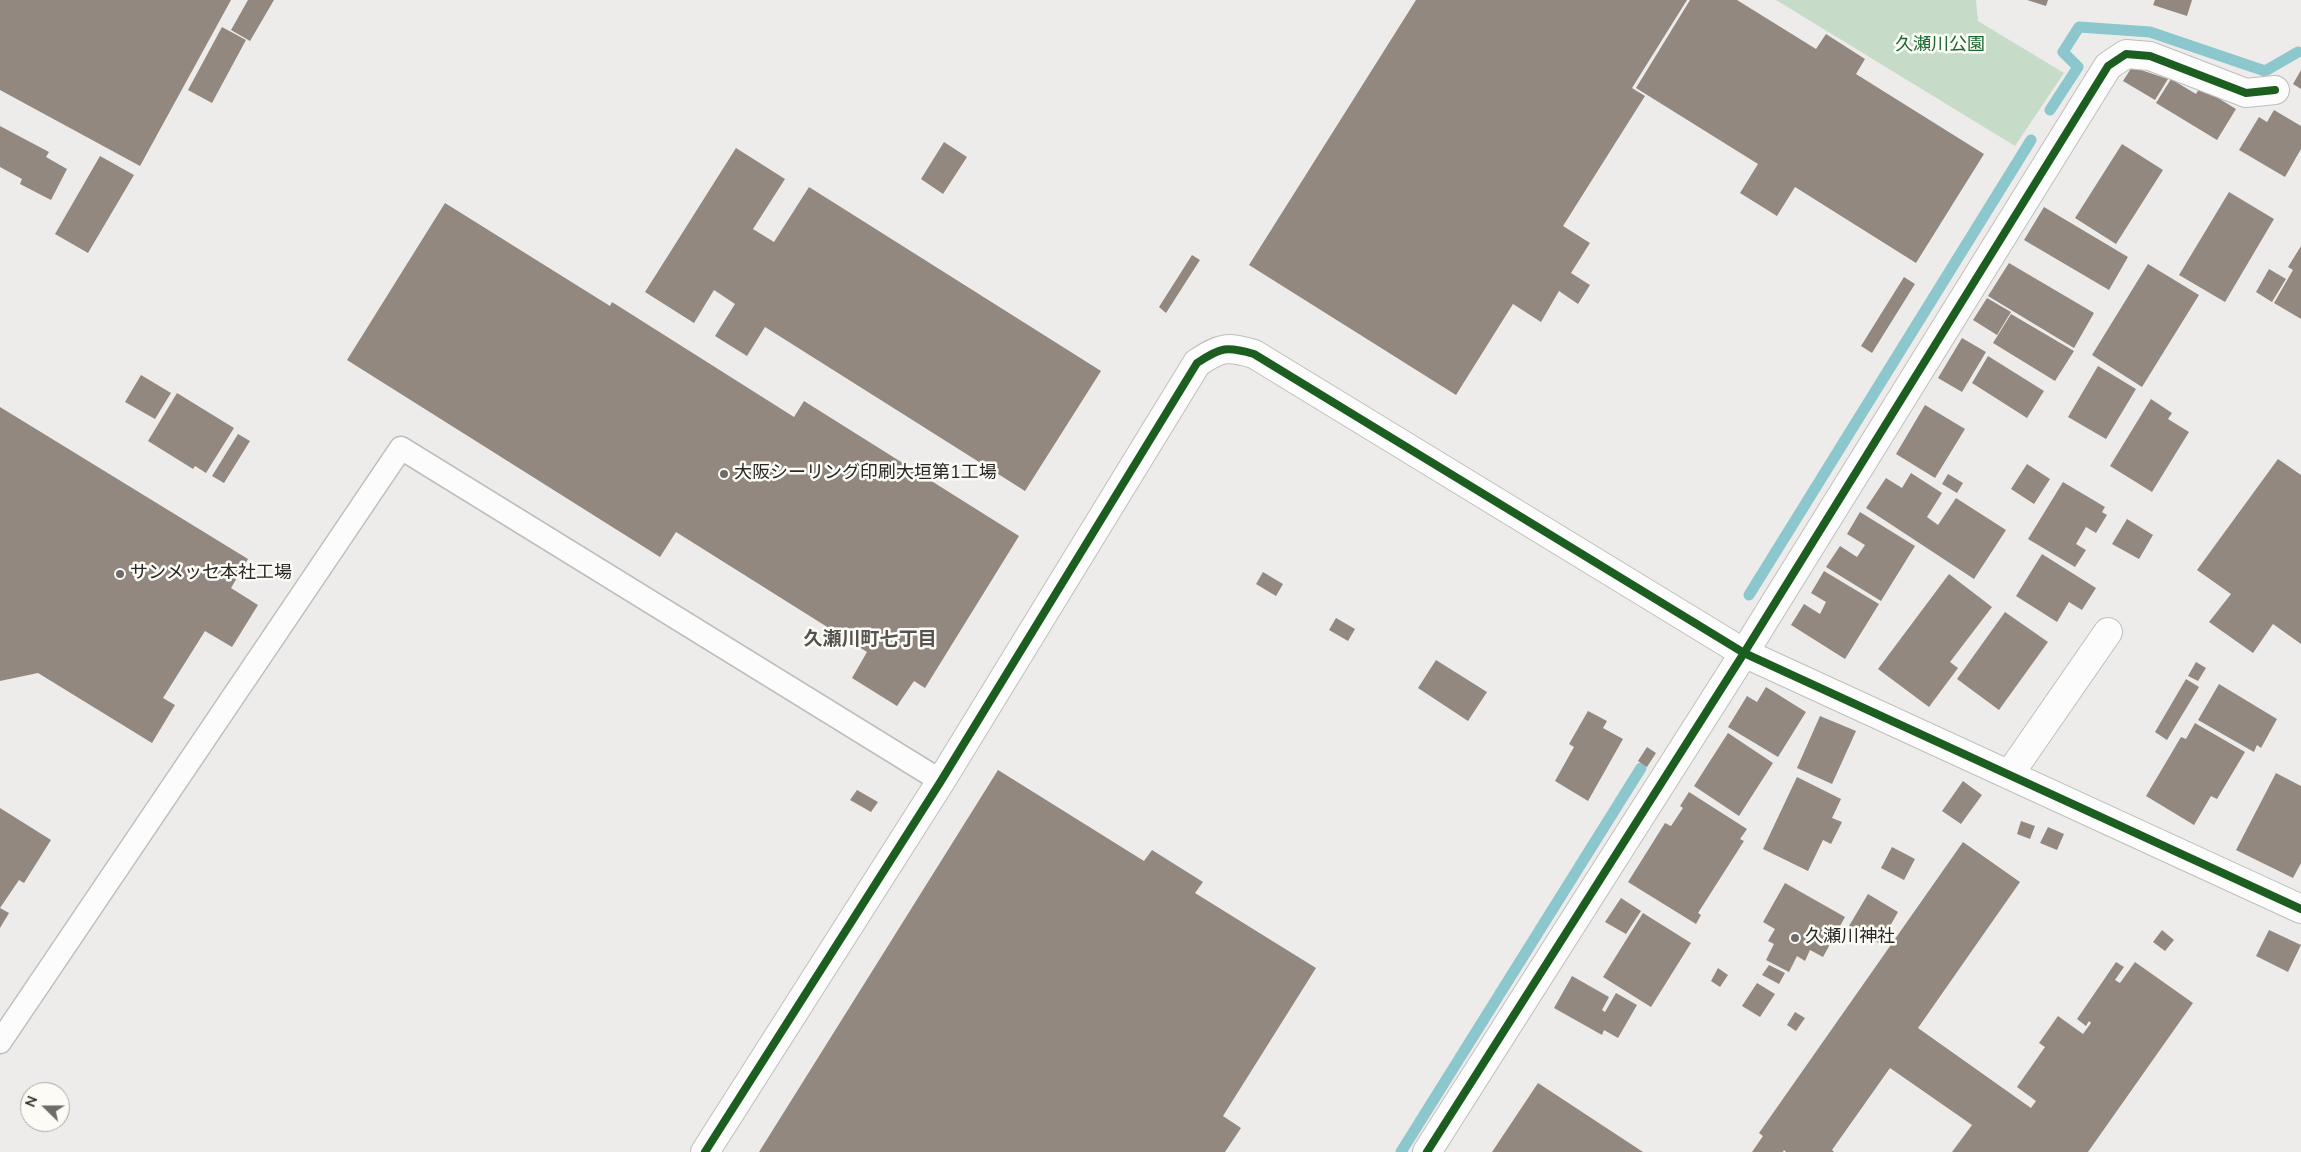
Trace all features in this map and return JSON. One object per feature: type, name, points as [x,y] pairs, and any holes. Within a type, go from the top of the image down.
[{"type":"street","points":[[1427,1152],[1744,653],[2108,66],[2126,54],[2150,56],[2246,93],[2274,90]]},
{"type":"street","points":[[705,1152],[941,782],[1197,363],[1210,354],[1229,348],[1254,354],[1744,653],[2301,909]]},
{"type":"street","points":[[2009,775],[2108,632]]},
{"type":"lane","points":[[0,1042],[401,448],[941,782]]},
{"type":"green space","name":"久瀬川公園","points":[[1776,0],[1976,0],[1978,21],[2064,73],[2015,146]]},
{"type":"building","points":[[0,0],[231,0],[140,166],[0,90]]},
{"type":"building","points":[[248,0],[274,0],[250,41],[231,30]]},
{"type":"building","points":[[1416,0],[1687,0],[1632,88],[1645,96],[1563,226],[1590,243],[1571,273],[1590,285],[1578,304],[1559,291],[1541,322],[1513,304],[1456,395],[1249,265]]},
{"type":"building","points":[[1690,0],[1737,0],[1816,49],[1826,34],[1865,59],[1856,74],[1984,154],[1916,263],[1795,187],[1777,216],[1740,193],[1758,164],[1636,88]]},
{"type":"building","points":[[2027,0],[2048,0],[2046,6]]},
{"type":"building","points":[[2155,0],[2192,0],[2187,16],[2153,5]]},
{"type":"building","points":[[222,27],[246,40],[212,103],[188,90]]},
{"type":"building","points":[[2132,67],[2168,79],[2155,100],[2123,81]]},
{"type":"building","points":[[2301,70],[2301,89],[2293,84]]},
{"type":"building","points":[[2171,79],[2196,94],[2200,87],[2236,109],[2217,140],[2156,103]]},
{"type":"building","points":[[2274,110],[2301,126],[2301,149],[2285,177],[2239,150],[2259,117],[2267,122]]},
{"type":"building","points":[[0,126],[49,152],[46,157],[67,169],[51,200],[20,184],[22,179],[0,167]]},
{"type":"building","points":[[944,142],[967,157],[943,194],[921,179]]},
{"type":"building","points":[[2122,144],[2163,170],[2116,244],[2075,218]]},
{"type":"building","name":"大阪シーリング印刷大垣第1工場","points":[[736,148],[785,179],[753,229],[774,242],[809,187],[1101,371],[1025,491],[765,327],[747,356],[715,336],[735,304],[714,290],[694,323],[645,292]]},
{"type":"building","points":[[100,156],[134,175],[88,253],[55,234]]},
{"type":"building","points":[[2229,192],[2274,219],[2225,302],[2179,275]]},
{"type":"building","name":"大阪シーリング印刷大垣第1工場","points":[[445,203],[610,306],[612,302],[794,417],[804,401],[1019,536],[925,688],[914,681],[897,706],[852,678],[867,652],[676,532],[660,557],[347,360]]},
{"type":"building","points":[[2044,207],[2128,257],[2109,290],[2024,240]]},
{"type":"building","points":[[2301,246],[2301,319],[2274,303],[2293,270],[2288,267]]},
{"type":"building","points":[[1192,255],[1200,260],[1166,313],[1159,307]]},
{"type":"building","points":[[2009,263],[2094,313],[2074,348],[1988,296]]},
{"type":"building","points":[[2148,264],[2199,295],[2142,387],[2092,355]]},
{"type":"building","points":[[2269,269],[2286,279],[2272,302],[2256,292]]},
{"type":"building","points":[[1904,277],[1915,284],[1872,353],[1861,346]]},
{"type":"building","points":[[1987,298],[2011,312],[1997,335],[1973,320]]},
{"type":"building","points":[[2011,314],[2074,351],[2055,381],[1993,343]]},
{"type":"building","points":[[1962,338],[1986,352],[1962,392],[1938,378]]},
{"type":"building","points":[[1988,356],[2044,391],[2027,418],[1972,383]]},
{"type":"building","points":[[2098,366],[2136,389],[2106,439],[2068,417]]},
{"type":"building","points":[[141,375],[171,393],[155,419],[125,402]]},
{"type":"building","points":[[177,393],[234,428],[206,473],[195,466],[193,469],[148,441]]},
{"type":"building","points":[[2151,399],[2172,413],[2168,419],[2189,432],[2152,492],[2110,466]]},
{"type":"building","points":[[1925,405],[1965,429],[1935,478],[1896,454]]},
{"type":"building","name":"サンメッセ本社工場","points":[[0,407],[248,559],[231,588],[258,605],[232,647],[205,631],[163,698],[175,705],[152,743],[38,673],[0,681]]},
{"type":"building","points":[[238,434],[250,441],[224,483],[212,476]]},
{"type":"building","points":[[2278,459],[2301,475],[2301,644],[2273,624],[2253,653],[2209,622],[2231,594],[2197,570]]},
{"type":"building","points":[[2027,464],[2050,479],[2034,504],[2011,489]]},
{"type":"building","points":[[1911,473],[1942,493],[1927,517],[1938,525],[1956,498],[2006,530],[1974,579],[1866,508],[1886,478],[1902,488]]},
{"type":"building","points":[[1948,474],[1963,483],[1957,493],[1942,484]]},
{"type":"building","points":[[2063,482],[2105,507],[2102,512],[2107,515],[2096,533],[2086,527],[2076,544],[2086,550],[2075,567],[2028,539]]},
{"type":"building","points":[[1860,512],[1915,546],[1881,601],[1826,567],[1840,546],[1857,557],[1865,545],[1847,534]]},
{"type":"building","points":[[2127,519],[2153,535],[2139,559],[2112,544]]},
{"type":"building","points":[[2042,554],[2096,588],[2082,610],[2069,602],[2057,622],[2016,596]]},
{"type":"building","points":[[1824,571],[1879,604],[1845,659],[1791,625],[1804,604],[1820,614],[1826,602],[1811,593]]},
{"type":"building","points":[[1263,572],[1283,584],[1276,596],[1256,584]]},
{"type":"building","points":[[1949,574],[1992,607],[1950,662],[1958,668],[1929,707],[1878,669]]},
{"type":"building","points":[[2005,612],[2048,642],[1999,710],[1957,679]]},
{"type":"building","points":[[1336,618],[1355,629],[1348,641],[1329,630]]},
{"type":"building","points":[[1436,660],[1487,692],[1468,721],[1418,688]]},
{"type":"building","points":[[2196,662],[2206,668],[2198,681],[2188,676]]},
{"type":"building","points":[[2186,679],[2199,687],[2167,740],[2155,732]]},
{"type":"building","points":[[2219,684],[2277,719],[2261,748],[2257,745],[2254,752],[2198,720]]},
{"type":"building","points":[[1766,687],[1806,712],[1778,757],[1728,727],[1747,696],[1757,702]]},
{"type":"building","points":[[1588,711],[1607,721],[1603,728],[1623,739],[1588,801],[1555,781],[1574,747],[1569,744]]},
{"type":"building","points":[[1820,716],[1856,731],[1832,784],[1797,768]]},
{"type":"building","points":[[2195,723],[2245,752],[2217,799],[2211,796],[2194,825],[2146,796],[2181,737],[2186,739]]},
{"type":"building","points":[[1728,733],[1773,763],[1739,816],[1694,786]]},
{"type":"building","points":[[1647,747],[1656,753],[1647,767],[1638,761]]},
{"type":"building","points":[[998,770],[1144,861],[1152,850],[1203,882],[1195,893],[1316,968],[1223,1116],[1241,1128],[1225,1152],[759,1152]]},
{"type":"building","points":[[2276,773],[2301,786],[2301,863],[2293,878],[2236,850]]},
{"type":"building","points":[[1797,777],[1841,799],[1832,818],[1842,822],[1831,844],[1823,840],[1808,871],[1763,849]]},
{"type":"building","points":[[1963,781],[1982,795],[1961,824],[1942,811]]},
{"type":"building","points":[[857,790],[878,802],[871,812],[850,800]]},
{"type":"building","points":[[1689,792],[1747,829],[1740,839],[1744,841],[1698,913],[1701,915],[1696,924],[1628,882],[1665,823],[1671,826],[1683,808],[1680,806]]},
{"type":"building","points":[[0,808],[51,840],[24,883],[19,880],[0,908]]},
{"type":"building","points":[[2021,821],[2035,826],[2030,839],[2017,834]]},
{"type":"building","points":[[2048,827],[2064,834],[2057,850],[2040,843]]},
{"type":"building","points":[[1963,842],[2020,882],[1918,1028],[2031,1108],[2036,1101],[2017,1087],[2045,1047],[2039,1043],[2058,1016],[2083,1034],[2091,1023],[2089,1021],[2086,1026],[2077,1019],[2116,962],[2124,967],[2115,980],[2120,983],[2135,962],[2193,1003],[2088,1152],[1952,1152],[1972,1125],[1890,1068],[1832,1150],[1834,1152],[1786,1152],[1784,1150],[1783,1152],[1752,1152],[1763,1136],[1759,1133]]},
{"type":"building","points":[[1892,847],[1915,859],[1904,880],[1881,868]]},
{"type":"building","points":[[1785,883],[1845,917],[1823,957],[1810,950],[1805,961],[1797,956],[1789,972],[1766,960],[1774,944],[1768,941],[1775,929],[1763,922]]},
{"type":"building","points":[[1868,894],[1898,912],[1880,944],[1849,926]]},
{"type":"building","points":[[1621,898],[1641,911],[1626,934],[1605,922]]},
{"type":"building","points":[[0,908],[9,913],[0,928]]},
{"type":"building","points":[[1643,913],[1691,943],[1651,1007],[1603,977]]},
{"type":"building","points":[[2162,930],[2174,940],[2165,951],[2153,942]]},
{"type":"building","points":[[2269,930],[2301,945],[2288,972],[2256,956]]},
{"type":"building","points":[[1769,965],[1785,973],[1779,984],[1762,975]]},
{"type":"building","points":[[1718,968],[1728,975],[1720,987],[1711,981]]},
{"type":"building","points":[[1572,976],[1609,997],[1602,1010],[1605,1012],[1616,993],[1637,1005],[1618,1038],[1604,1030],[1602,1035],[1554,1008]]},
{"type":"building","points":[[1757,983],[1775,994],[1760,1017],[1742,1006]]},
{"type":"building","points":[[1795,1012],[1805,1018],[1796,1031],[1787,1025]]},
{"type":"building","points":[[1538,1083],[1643,1152],[1492,1152]]},
{"type":"waterway","points":[[2050,110],[2078,67],[2063,52],[2079,27],[2150,32],[2265,71],[2298,52]]},
{"type":"waterway","points":[[1749,595],[2031,140]]},
{"type":"waterway","points":[[1401,1152],[1641,768]]},
{"type":"cycle path","points":[[1427,1152],[1744,653],[2108,66],[2126,54],[2150,56],[2246,93],[2275,90]]},
{"type":"cycle path","points":[[705,1152],[941,781],[1197,363],[1218,351],[1230,349],[1254,354],[1744,653],[2301,909]]},
{"type":"place","name":"大阪シーリング印刷大垣第1工場","points":[[724,474]]},
{"type":"place","name":"サンメッセ本社工場","points":[[120,574]]},
{"type":"place","name":"久瀬川神社","points":[[1795,938]]},
{"type":"district","name":"久瀬川町七丁目","points":[[870,640]]}]
